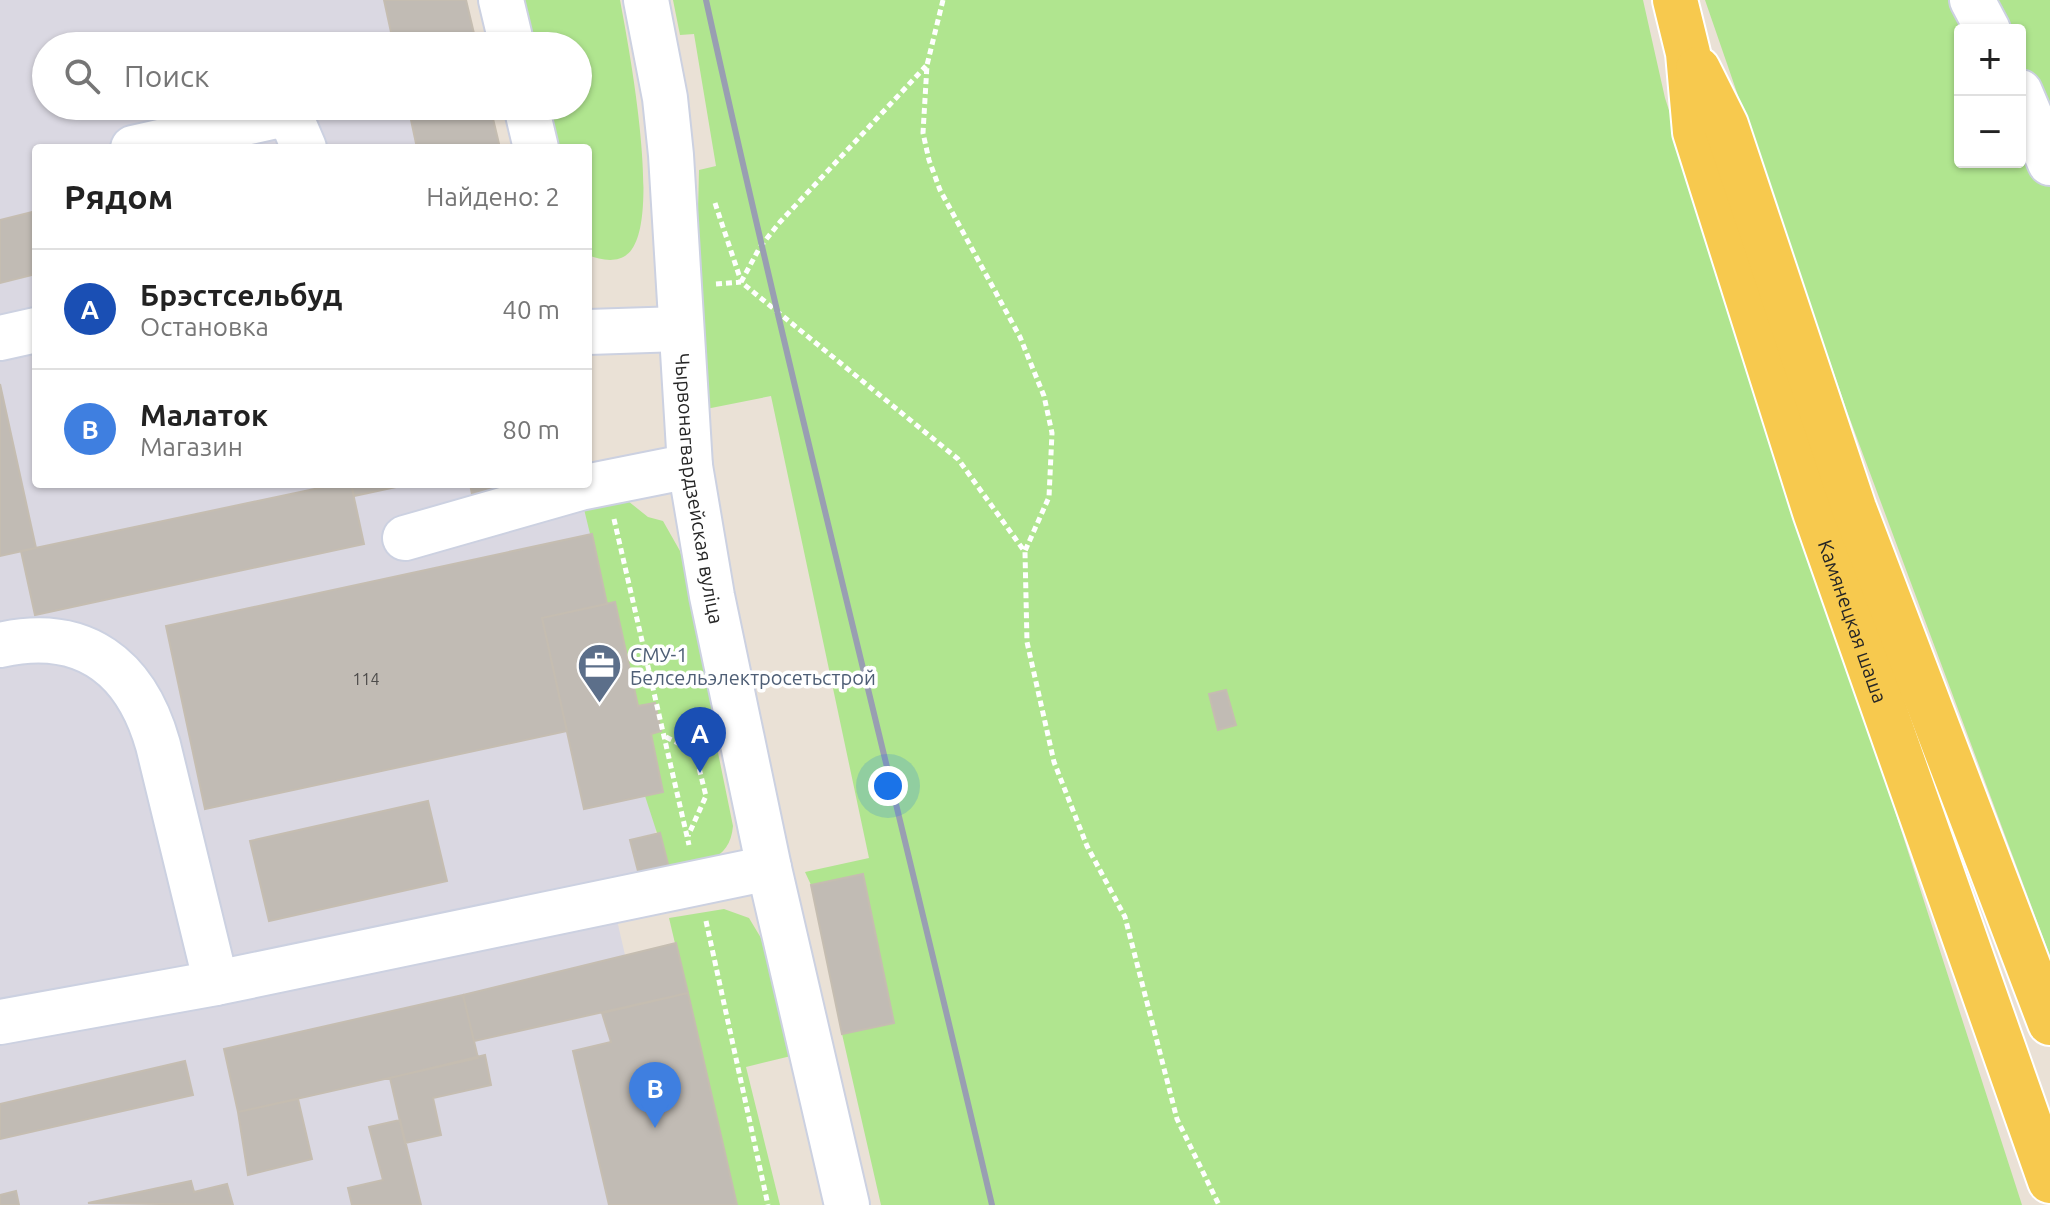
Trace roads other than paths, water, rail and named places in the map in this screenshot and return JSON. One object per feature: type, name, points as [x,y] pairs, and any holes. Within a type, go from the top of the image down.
[{"type":"main road","name":"Камянецкая шаша","points":[[1675,0],[1688,53],[1695,132],[1815,512],[2050,1181]]},
{"type":"main road","name":"Камянецкая шаша","points":[[1688,53],[1726,125],[1854,508],[2050,1023]]},
{"type":"street","points":[[501,0],[509,32]]},
{"type":"street","name":"Чырвонагвардзейская вуліца","points":[[646,0],[665,98],[690,466],[712,596],[769,868],[847,1205]]},
{"type":"street","points":[[1972,0],[1985,24]]},
{"type":"street","points":[[2022,96],[2050,163]]},
{"type":"street","points":[[151,144],[258,120]]},
{"type":"street","points":[[292,120],[302,144]]},
{"type":"street","points":[[529,120],[535,144]]},
{"type":"street","points":[[592,332],[680,329]]},
{"type":"street","points":[[0,338],[32,331]]},
{"type":"street","points":[[592,486],[690,466]]},
{"type":"street","points":[[405,538],[580,488]]},
{"type":"street","points":[[0,645],[44,640],[76,646],[109,662],[133,685],[148,711],[158,745],[216,983]]},
{"type":"street","points":[[0,1022],[216,983],[769,868]]},
{"type":"railway","points":[[706,0],[775,302],[992,1205]]},
{"type":"place","name":"СМУ-1 Белсельэлектросетьстрой","points":[[599,704]]},
{"type":"place","name":"Брэстсельбуд","points":[[700,773]]},
{"type":"place","name":"Малаток","points":[[655,1128]]}]
